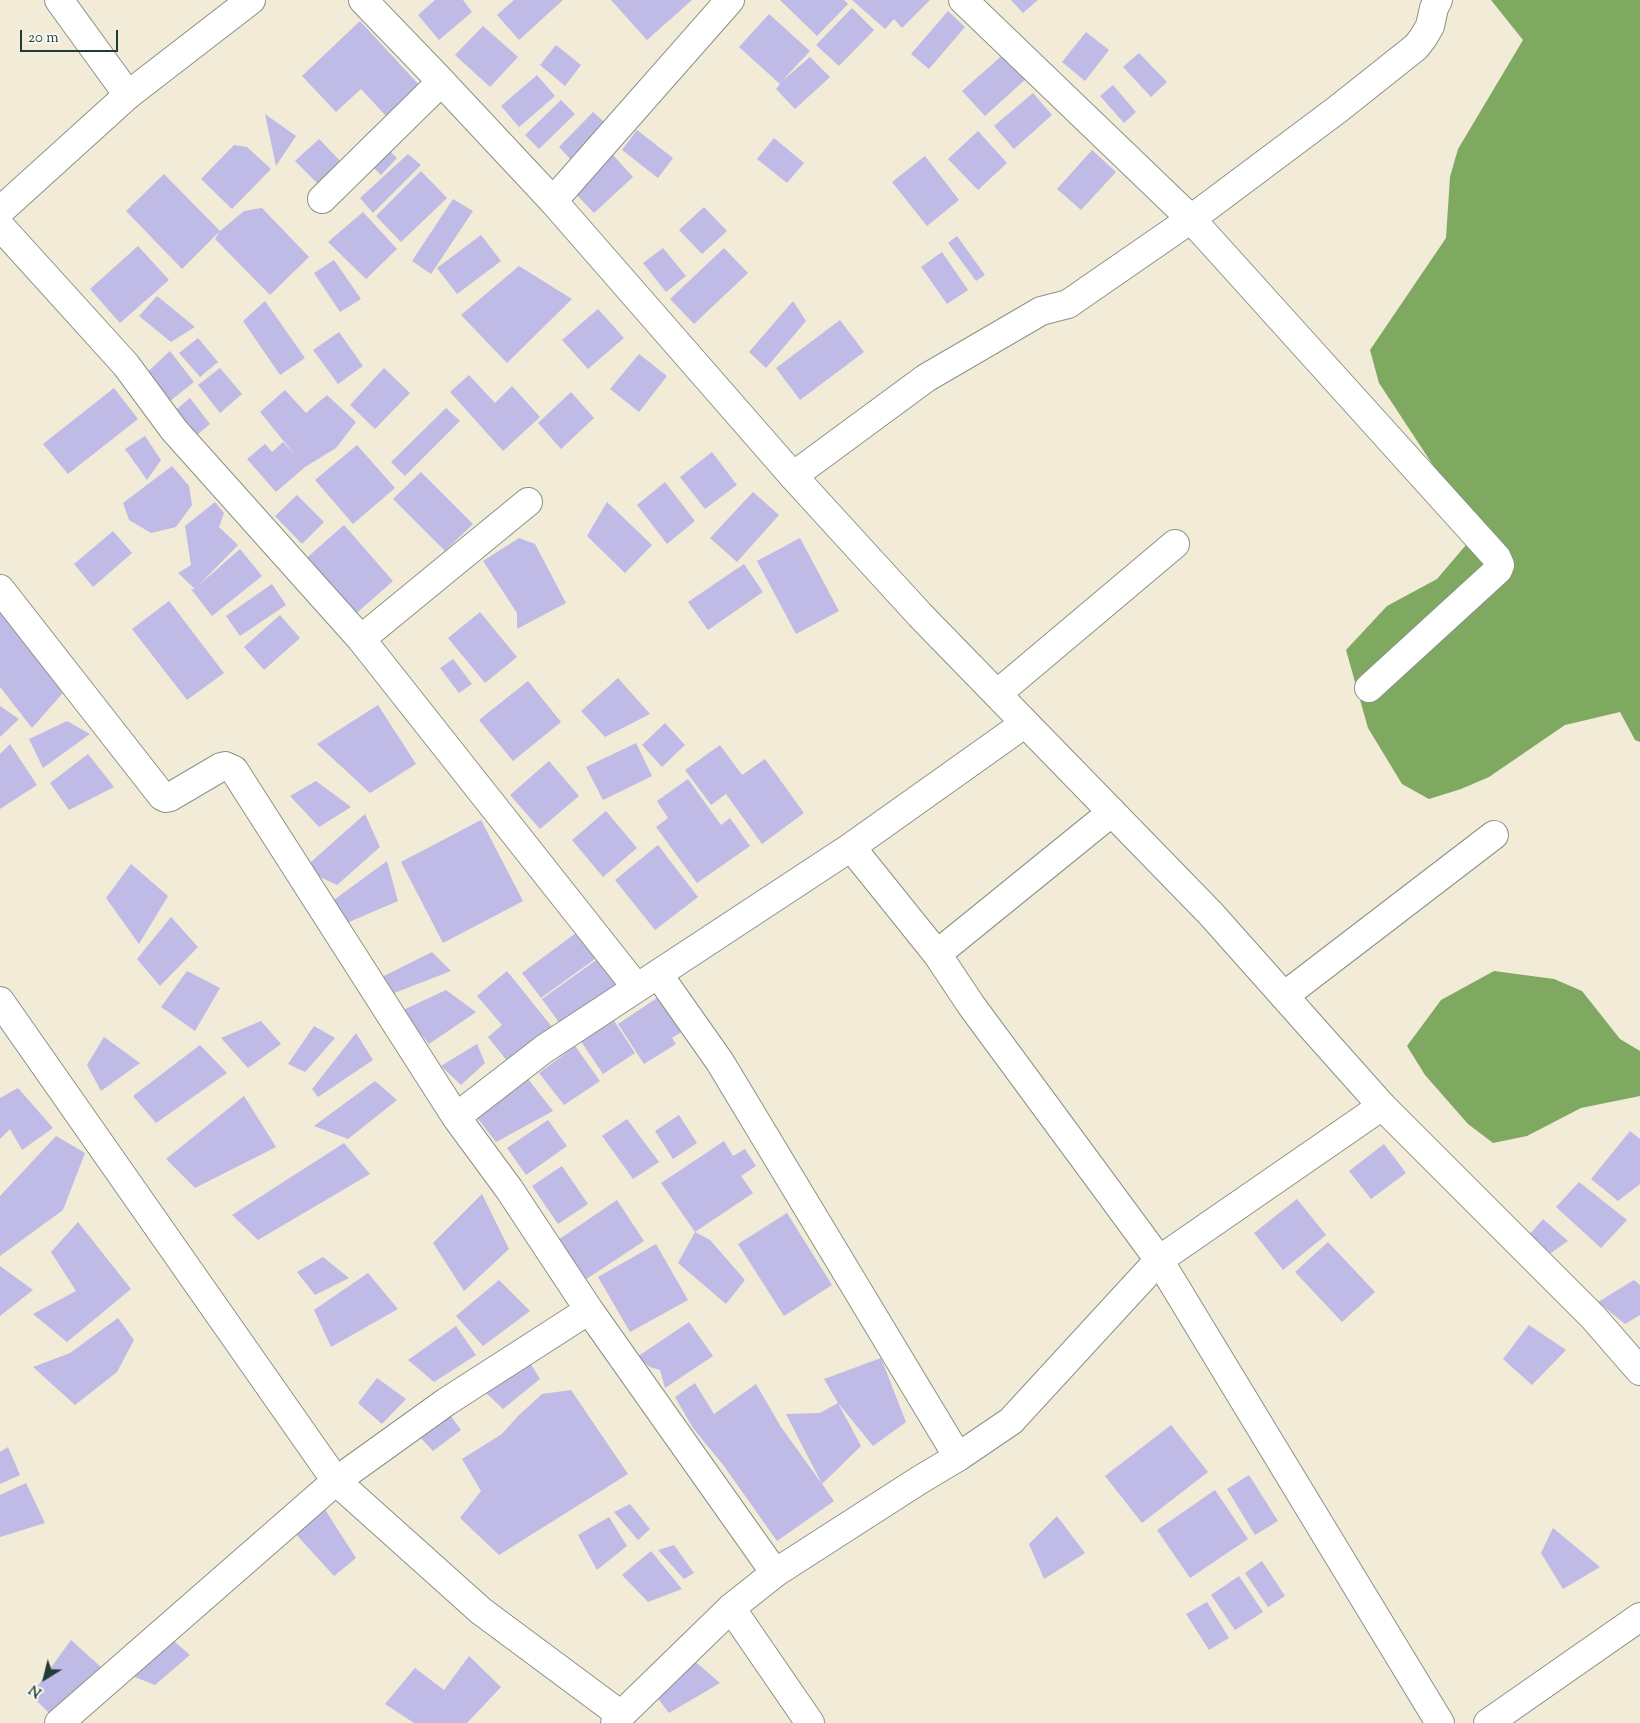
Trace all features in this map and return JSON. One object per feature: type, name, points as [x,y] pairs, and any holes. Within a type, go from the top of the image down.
[{"type":"street","points":[[59,0],[128,96]]},
{"type":"street","points":[[0,211],[128,96],[251,0]]},
{"type":"street","points":[[363,0],[553,201],[793,476],[920,615],[1211,914],[1382,1106],[1593,1317],[1640,1371]]},
{"type":"street","points":[[553,201],[730,0]]},
{"type":"street","points":[[963,0],[1191,219],[1500,562],[1498,570],[1369,688]]},
{"type":"street","points":[[793,476],[926,378],[1041,310],[1068,304],[1191,219],[1338,109],[1416,47],[1424,38],[1430,26],[1438,0]]},
{"type":"street","points":[[322,199],[441,82]]},
{"type":"street","points":[[0,226],[126,365],[174,430],[361,639],[648,981],[720,1062],[958,1457]]},
{"type":"street","points":[[361,639],[528,502]]},
{"type":"street","points":[[997,694],[1175,544]]},
{"type":"street","points":[[0,589],[162,796],[170,797],[221,767],[225,766],[234,770],[456,1117],[509,1189],[589,1310],[775,1573]]},
{"type":"street","points":[[456,1117],[544,1049],[851,848],[1024,724]]},
{"type":"street","points":[[937,954],[1112,812]]},
{"type":"street","points":[[1284,996],[1494,835]]},
{"type":"street","points":[[851,848],[937,954],[971,1005],[1159,1260],[1440,1723]]},
{"type":"street","points":[[0,1001],[336,1481],[481,1611],[618,1719],[731,1608],[775,1573],[958,1457],[1011,1421],[1159,1260],[1382,1106]]},
{"type":"street","points":[[59,1723],[336,1481],[446,1402],[589,1310]]},
{"type":"street","points":[[731,1608],[810,1723]]},
{"type":"street","points":[[1488,1723],[1640,1617]]},
{"type":"green space","points":[[1491,0],[1640,0],[1640,742],[1635,740],[1620,712],[1565,725],[1489,777],[1461,789],[1429,799],[1402,784],[1368,728],[1346,650],[1387,606],[1437,579],[1477,532],[1379,383],[1370,350],[1446,238],[1450,177],[1458,149],[1523,40]]},
{"type":"green space","points":[[1494,971],[1554,979],[1582,991],[1620,1039],[1640,1051],[1640,1096],[1581,1108],[1527,1136],[1493,1143],[1468,1124],[1425,1075],[1407,1046],[1441,1000]]},
{"type":"building","points":[[435,0],[463,0],[472,12],[439,40],[418,15]]},
{"type":"building","points":[[514,0],[563,0],[519,40],[497,15]]},
{"type":"building","points":[[611,0],[692,0],[647,40]]},
{"type":"building","points":[[780,0],[844,0],[848,4],[817,36]]},
{"type":"building","points":[[852,0],[930,0],[902,28],[894,19],[885,29]]},
{"type":"building","points":[[1011,0],[1038,0],[1023,13]]},
{"type":"building","points":[[852,8],[874,30],[839,66],[816,45]]},
{"type":"building","points":[[948,11],[965,27],[929,69],[911,54]]},
{"type":"building","points":[[769,14],[810,51],[781,82],[810,57],[830,77],[795,109],[776,89],[780,84],[739,47]]},
{"type":"building","points":[[360,21],[421,87],[388,118],[361,89],[336,112],[302,76]]},
{"type":"building","points":[[483,26],[518,57],[490,87],[455,55]]},
{"type":"building","points":[[1086,32],[1109,50],[1085,81],[1062,62]]},
{"type":"building","points":[[556,45],[581,65],[565,86],[540,65]]},
{"type":"building","points":[[1007,51],[1029,76],[985,116],[962,91]]},
{"type":"building","points":[[1139,53],[1167,82],[1151,97],[1123,67]]},
{"type":"building","points":[[537,75],[555,96],[519,127],[501,106]]},
{"type":"building","points":[[1113,85],[1136,112],[1124,123],[1100,96]]},
{"type":"building","points":[[1033,93],[1052,115],[1014,149],[994,126]]},
{"type":"building","points":[[561,100],[575,114],[539,149],[525,135]]},
{"type":"building","points":[[593,112],[610,127],[574,163],[559,147]]},
{"type":"building","points":[[265,114],[296,136],[276,166]]},
{"type":"building","points":[[637,130],[673,158],[658,178],[622,150]]},
{"type":"building","points":[[978,131],[1007,163],[978,190],[948,159]]},
{"type":"building","points":[[774,138],[804,163],[787,183],[757,159]]},
{"type":"building","points":[[319,139],[343,164],[320,186],[295,161]]},
{"type":"building","points":[[234,145],[247,147],[271,169],[232,209],[201,179]]},
{"type":"building","points":[[386,147],[397,158],[381,175],[370,164]]},
{"type":"building","points":[[1092,150],[1116,172],[1081,210],[1057,189]]},
{"type":"building","points":[[408,154],[421,165],[373,213],[360,198]]},
{"type":"building","points":[[613,155],[633,177],[594,213],[573,191]]},
{"type":"building","points":[[925,156],[959,200],[927,226],[892,182]]},
{"type":"building","points":[[421,171],[447,198],[401,242],[376,216]]},
{"type":"building","points":[[164,174],[220,231],[182,269],[126,211]]},
{"type":"building","points":[[453,199],[473,211],[431,274],[412,261]]},
{"type":"building","points":[[704,207],[727,231],[702,254],[679,230]]},
{"type":"building","points":[[262,208],[309,257],[270,295],[215,239],[220,231],[244,211]]},
{"type":"building","points":[[363,212],[397,249],[366,279],[328,242]]},
{"type":"building","points":[[481,235],[501,261],[457,294],[437,268]]},
{"type":"building","points":[[957,236],[985,275],[976,281],[948,243]]},
{"type":"building","points":[[138,246],[169,280],[120,323],[90,289]]},
{"type":"building","points":[[663,248],[686,276],[666,292],[643,263]]},
{"type":"building","points":[[724,248],[748,273],[694,324],[670,299]]},
{"type":"building","points":[[942,252],[968,290],[947,304],[921,267]]},
{"type":"building","points":[[334,260],[361,299],[340,312],[314,273]]},
{"type":"building","points":[[519,266],[572,299],[507,363],[461,315]]},
{"type":"building","points":[[157,296],[195,327],[171,342],[139,316]]},
{"type":"building","points":[[265,301],[305,358],[280,375],[243,321]]},
{"type":"building","points":[[793,301],[806,321],[766,368],[749,352]]},
{"type":"building","points":[[598,309],[624,338],[588,369],[562,340]]},
{"type":"building","points":[[840,320],[864,352],[800,400],[776,368]]},
{"type":"building","points":[[339,332],[363,366],[338,384],[313,350]]},
{"type":"building","points":[[198,338],[218,362],[200,377],[179,353]]},
{"type":"building","points":[[170,351],[194,382],[165,405],[140,379]]},
{"type":"building","points":[[639,354],[667,376],[639,412],[610,389]]},
{"type":"building","points":[[220,368],[242,394],[220,413],[198,385]]},
{"type":"building","points":[[384,368],[410,393],[375,429],[350,405]]},
{"type":"building","points":[[469,375],[495,403],[512,386],[540,417],[503,451],[450,392]]},
{"type":"building","points":[[114,388],[138,419],[68,474],[43,444]]},
{"type":"building","points":[[285,390],[306,413],[327,395],[356,422],[336,448],[305,467],[276,492],[247,459],[265,444],[272,452],[283,442],[295,455],[260,412]]},
{"type":"building","points":[[571,392],[594,418],[561,449],[538,423]]},
{"type":"building","points":[[190,398],[210,424],[192,439],[172,413]]},
{"type":"building","points":[[446,408],[460,421],[405,476],[391,462]]},
{"type":"building","points":[[145,436],[161,460],[147,480],[125,449]]},
{"type":"building","points":[[357,445],[395,488],[353,524],[315,480]]},
{"type":"building","points":[[712,452],[737,485],[705,509],[680,477]]},
{"type":"building","points":[[172,466],[189,486],[192,505],[176,527],[151,533],[129,520],[123,503]]},
{"type":"building","points":[[421,472],[473,524],[445,551],[393,499]]},
{"type":"building","points":[[665,482],[695,521],[667,544],[637,505]]},
{"type":"building","points":[[753,492],[779,515],[737,562],[710,538]]},
{"type":"building","points":[[297,495],[324,522],[302,544],[275,516]]},
{"type":"building","points":[[215,502],[224,513],[219,527],[238,545],[199,585],[240,549],[262,576],[212,616],[191,589],[195,589],[178,573],[191,565],[185,526]]},
{"type":"building","points":[[607,502],[652,545],[625,573],[587,536]]},
{"type":"building","points":[[344,525],[393,581],[351,618],[302,562]]},
{"type":"building","points":[[113,531],[132,553],[93,587],[74,564]]},
{"type":"building","points":[[519,538],[535,544],[566,603],[517,629],[517,613],[483,561]]},
{"type":"building","points":[[800,538],[839,611],[796,634],[757,561]]},
{"type":"building","points":[[744,564],[763,592],[708,630],[688,602]]},
{"type":"building","points":[[272,584],[286,605],[240,636],[226,616]]},
{"type":"building","points":[[169,601],[224,673],[187,700],[132,629]]},
{"type":"building","points":[[0,612],[69,686],[32,728],[0,687]]},
{"type":"building","points":[[480,612],[517,657],[485,683],[448,638]]},
{"type":"building","points":[[280,615],[300,638],[264,670],[244,647]]},
{"type":"building","points":[[453,659],[472,684],[459,693],[440,668]]},
{"type":"building","points":[[618,678],[650,714],[605,737],[581,711]]},
{"type":"building","points":[[528,681],[561,722],[513,761],[479,720]]},
{"type":"building","points":[[378,705],[416,764],[370,793],[317,744]]},
{"type":"building","points":[[0,706],[19,719],[0,737]]},
{"type":"building","points":[[67,721],[90,734],[43,768],[29,739]]},
{"type":"building","points":[[665,723],[685,745],[662,767],[642,745]]},
{"type":"building","points":[[636,743],[652,776],[603,800],[586,767]]},
{"type":"building","points":[[10,744],[37,785],[0,809],[0,754]]},
{"type":"building","points":[[720,745],[742,775],[765,759],[804,813],[762,844],[726,794],[711,805],[685,770]]},
{"type":"building","points":[[88,754],[114,787],[69,810],[50,783]]},
{"type":"building","points":[[549,761],[579,796],[540,829],[510,795]]},
{"type":"building","points":[[688,779],[721,825],[730,818],[750,846],[697,883],[656,827],[668,818],[657,801]]},
{"type":"building","points":[[316,781],[351,807],[319,827],[290,796]]},
{"type":"building","points":[[606,811],[637,848],[603,877],[572,840]]},
{"type":"building","points":[[365,814],[380,847],[337,885],[303,869]]},
{"type":"building","points":[[481,820],[523,901],[443,943],[401,862]]},
{"type":"building","points":[[658,845],[698,897],[655,930],[615,880]]},
{"type":"building","points":[[387,861],[398,901],[349,922],[327,905]]},
{"type":"building","points":[[131,864],[168,896],[139,944],[106,898]]},
{"type":"building","points":[[171,917],[198,947],[160,986],[137,959]]},
{"type":"building","points":[[580,930],[599,956],[541,998],[522,973]]},
{"type":"building","points":[[432,952],[451,971],[389,995],[380,978]]},
{"type":"building","points":[[599,958],[620,987],[563,1028],[542,999]]},
{"type":"building","points":[[187,971],[220,988],[195,1031],[161,1007]]},
{"type":"building","points":[[507,971],[552,1027],[508,1062],[488,1037],[502,1025],[477,996]]},
{"type":"building","points":[[446,990],[476,1012],[429,1044],[401,1011]]},
{"type":"building","points":[[660,996],[683,1031],[672,1038],[676,1044],[644,1064],[618,1024]]},
{"type":"building","points":[[607,1010],[635,1053],[603,1074],[574,1031]]},
{"type":"building","points":[[261,1021],[281,1044],[248,1068],[221,1038]]},
{"type":"building","points":[[314,1026],[335,1038],[305,1072],[288,1064]]},
{"type":"building","points":[[356,1033],[373,1060],[318,1097],[312,1089]]},
{"type":"building","points":[[104,1037],[140,1063],[101,1091],[87,1065]]},
{"type":"building","points":[[477,1044],[485,1063],[461,1085],[441,1066]]},
{"type":"building","points":[[200,1045],[227,1073],[156,1123],[133,1096]]},
{"type":"building","points":[[575,1046],[600,1081],[564,1105],[539,1073]]},
{"type":"building","points":[[528,1079],[553,1111],[496,1142],[471,1110]]},
{"type":"building","points":[[375,1081],[397,1100],[348,1139],[314,1126]]},
{"type":"building","points":[[18,1088],[53,1128],[22,1150],[10,1129],[0,1139],[0,1098]]},
{"type":"building","points":[[244,1096],[276,1147],[195,1188],[166,1159]]},
{"type":"building","points":[[679,1115],[697,1143],[673,1159],[655,1131]]},
{"type":"building","points":[[627,1119],[659,1162],[633,1179],[602,1136]]},
{"type":"building","points":[[548,1120],[567,1146],[526,1175],[507,1148]]},
{"type":"building","points":[[1630,1131],[1640,1139],[1640,1184],[1618,1201],[1591,1179]]},
{"type":"building","points":[[56,1136],[85,1153],[63,1210],[0,1256],[0,1196]]},
{"type":"building","points":[[724,1141],[733,1156],[745,1149],[756,1166],[741,1176],[753,1193],[695,1232],[661,1183]]},
{"type":"building","points":[[344,1143],[370,1174],[258,1240],[232,1215]]},
{"type":"building","points":[[1384,1144],[1406,1173],[1371,1199],[1349,1171]]},
{"type":"building","points":[[562,1166],[588,1204],[558,1224],[532,1186]]},
{"type":"building","points":[[1579,1182],[1627,1220],[1601,1248],[1556,1207]]},
{"type":"building","points":[[482,1194],[509,1249],[464,1291],[433,1243]]},
{"type":"building","points":[[1297,1199],[1326,1235],[1283,1270],[1254,1233]]},
{"type":"building","points":[[617,1200],[644,1241],[585,1280],[558,1240]]},
{"type":"building","points":[[787,1213],[832,1285],[784,1316],[738,1244]]},
{"type":"building","points":[[1543,1219],[1568,1241],[1548,1255],[1529,1235]]},
{"type":"building","points":[[78,1222],[131,1289],[67,1342],[33,1314],[76,1291],[51,1252]]},
{"type":"building","points":[[695,1232],[710,1240],[745,1280],[726,1304],[678,1263]]},
{"type":"building","points":[[1328,1242],[1375,1292],[1342,1322],[1295,1272]]},
{"type":"building","points":[[656,1244],[688,1300],[630,1332],[598,1277]]},
{"type":"building","points":[[323,1257],[349,1278],[315,1295],[297,1272]]},
{"type":"building","points":[[0,1266],[33,1290],[0,1316]]},
{"type":"building","points":[[368,1273],[398,1309],[331,1347],[314,1310]]},
{"type":"building","points":[[499,1280],[530,1311],[483,1346],[456,1316]]},
{"type":"building","points":[[1634,1280],[1640,1285],[1640,1315],[1625,1324],[1598,1302]]},
{"type":"building","points":[[118,1318],[134,1340],[117,1372],[75,1405],[33,1367],[70,1353]]},
{"type":"building","points":[[689,1322],[713,1356],[665,1388],[660,1370],[650,1367],[637,1357]]},
{"type":"building","points":[[1529,1325],[1566,1350],[1532,1385],[1503,1359]]},
{"type":"building","points":[[456,1326],[476,1355],[434,1382],[408,1360]]},
{"type":"building","points":[[881,1358],[906,1422],[873,1446],[838,1403],[824,1379]]},
{"type":"building","points":[[530,1363],[540,1379],[503,1409],[481,1388]]},
{"type":"building","points":[[377,1378],[406,1399],[382,1424],[358,1403]]},
{"type":"building","points":[[695,1383],[714,1414],[756,1384],[781,1427],[834,1501],[777,1541],[724,1466],[693,1428],[675,1397]]},
{"type":"building","points":[[571,1390],[628,1474],[499,1555],[460,1518],[481,1491],[462,1459],[502,1434],[542,1394]]},
{"type":"building","points":[[838,1403],[861,1446],[822,1484],[786,1414],[820,1413]]},
{"type":"building","points":[[445,1408],[461,1430],[433,1451],[415,1432]]},
{"type":"building","points":[[1171,1425],[1208,1472],[1142,1523],[1105,1476]]},
{"type":"building","points":[[8,1447],[20,1475],[0,1484],[0,1452]]},
{"type":"building","points":[[1249,1475],[1278,1521],[1255,1535],[1227,1489]]},
{"type":"building","points":[[26,1483],[45,1523],[0,1537],[0,1495]]},
{"type":"building","points":[[1215,1490],[1248,1539],[1190,1578],[1157,1530]]},
{"type":"building","points":[[630,1504],[650,1529],[638,1540],[614,1512]]},
{"type":"building","points":[[324,1508],[356,1558],[334,1576],[293,1531]]},
{"type":"building","points":[[1057,1516],[1085,1553],[1044,1579],[1029,1544]]},
{"type":"building","points":[[609,1517],[627,1546],[597,1570],[578,1535]]},
{"type":"building","points":[[1553,1528],[1600,1567],[1563,1589],[1541,1553]]},
{"type":"building","points":[[674,1545],[694,1573],[684,1579],[658,1550]]},
{"type":"building","points":[[651,1551],[682,1589],[648,1602],[622,1575]]},
{"type":"building","points":[[1262,1561],[1285,1596],[1268,1607],[1245,1573]]},
{"type":"building","points":[[1239,1576],[1263,1612],[1235,1630],[1211,1595]]},
{"type":"building","points":[[1207,1602],[1229,1638],[1209,1650],[1186,1614]]},
{"type":"building","points":[[168,1636],[190,1655],[155,1685],[125,1673]]},
{"type":"building","points":[[71,1640],[102,1668],[50,1714],[31,1695]]},
{"type":"building","points":[[469,1656],[501,1687],[467,1723],[414,1723],[385,1704],[415,1668],[444,1690]]},
{"type":"building","points":[[691,1658],[720,1683],[669,1713],[656,1696]]}]
